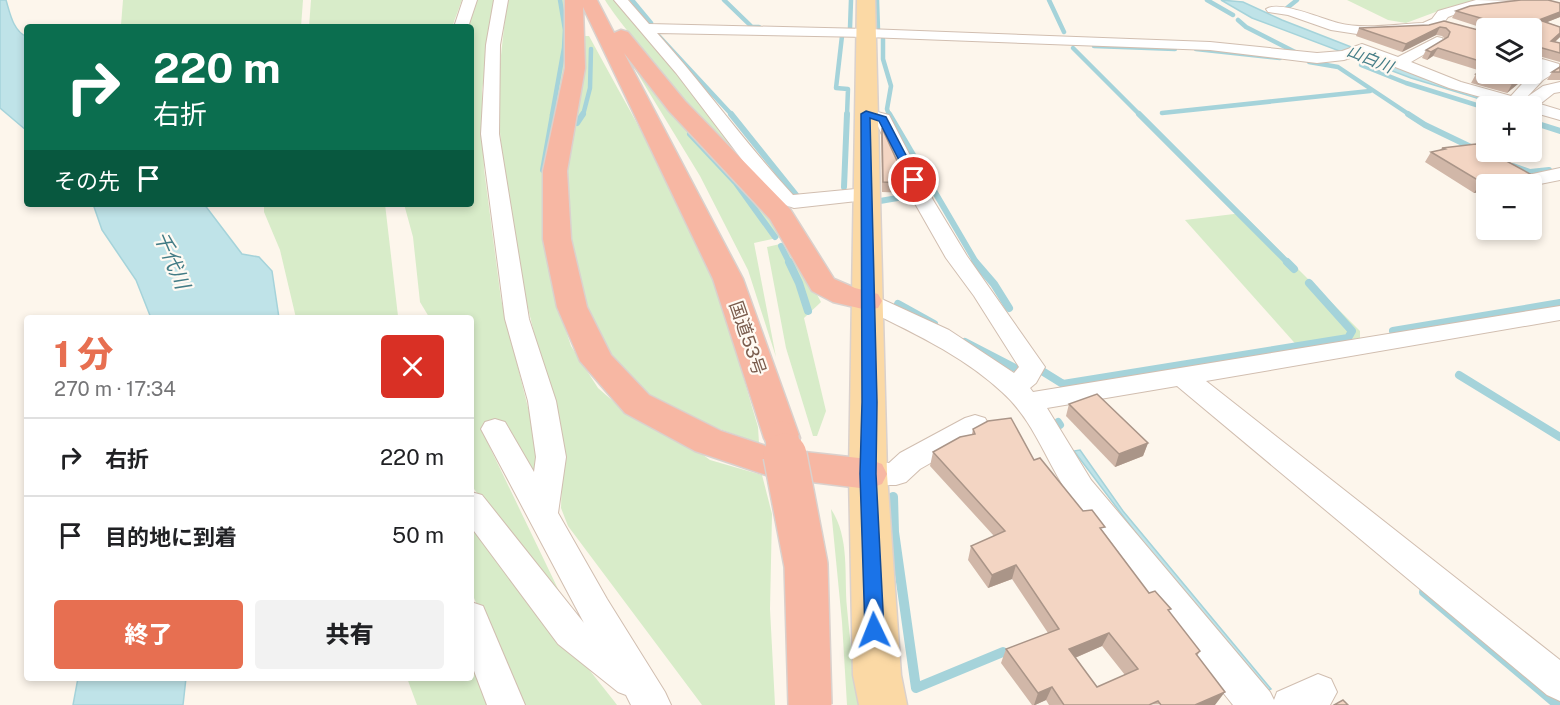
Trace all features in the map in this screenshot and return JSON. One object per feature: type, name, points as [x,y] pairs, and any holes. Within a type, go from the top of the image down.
[{"type":"highway","points":[[574,0],[575,68],[555,171],[557,239],[572,307],[597,361],[637,404],[708,441],[772,463],[868,474]]},
{"type":"highway","points":[[589,0],[677,106],[781,215],[823,285],[844,296],[867,301]]},
{"type":"highway","name":"国道53号","points":[[589,0],[728,279],[782,438],[806,565],[810,705]]},
{"type":"main road","points":[[866,0],[868,474],[877,675],[883,705]]},
{"type":"street","points":[[461,24],[470,0]]},
{"type":"street","points":[[501,0],[493,45],[490,134],[517,319],[542,402],[551,458],[542,514]]},
{"type":"street","points":[[621,0],[682,70],[763,174],[786,199],[794,202],[866,194]]},
{"type":"street","points":[[1259,1],[1280,12],[1278,15],[1281,18],[1488,96]]},
{"type":"street","points":[[1273,9],[1290,11],[1346,29],[1425,27],[1438,21],[1445,13],[1476,4],[1518,1]]},
{"type":"street","points":[[1438,21],[1455,26]]},
{"type":"street","points":[[645,28],[867,33],[1210,46],[1317,58],[1344,55],[1362,49]]},
{"type":"street","points":[[1399,63],[1437,41]]},
{"type":"street","points":[[1344,55],[1439,90],[1476,101]]},
{"type":"street","points":[[1542,63],[1553,67],[1542,74]]},
{"type":"street","points":[[1540,96],[1549,89],[1560,87]]},
{"type":"street","points":[[1542,111],[1560,115]]},
{"type":"street","points":[[866,114],[883,119],[923,200],[957,258],[984,294],[1032,367],[1021,394]]},
{"type":"street","points":[[1542,117],[1560,127]]},
{"type":"street","points":[[1542,178],[1560,174]]},
{"type":"street","points":[[867,301],[940,336],[992,369],[1021,394],[1080,489],[1257,705]]},
{"type":"street","points":[[1021,394],[1182,376],[1560,313]]},
{"type":"street","points":[[1182,376],[1560,683]]},
{"type":"street","points":[[868,474],[896,474],[910,462],[975,425]]},
{"type":"street","points":[[495,429],[595,610],[648,697]]},
{"type":"street","points":[[474,508],[570,633],[648,697]]},
{"type":"street","points":[[474,625],[506,705]]},
{"type":"green space","points":[[123,0],[303,0],[301,24],[121,24]]},
{"type":"green space","points":[[311,0],[462,0],[453,24],[309,24]]},
{"type":"green space","points":[[475,0],[496,0],[482,90],[484,169],[501,299],[540,456],[535,481],[503,421],[481,429],[572,618],[474,489],[474,315],[428,315],[420,302],[413,237],[405,207],[474,207],[474,24],[469,24]]},
{"type":"green space","points":[[507,0],[567,0],[569,38],[546,250],[553,291],[571,346],[598,388],[630,416],[683,440],[710,460],[762,475],[772,514],[770,609],[775,705],[702,705],[568,526],[561,508],[562,474],[553,410],[515,255],[504,185],[497,92]]},
{"type":"green space","points":[[605,0],[617,0],[743,159],[716,135],[672,86]]},
{"type":"green space","points":[[1347,0],[1483,0],[1449,7],[1406,23],[1388,20]]},
{"type":"green space","points":[[585,36],[589,36],[646,139],[699,245],[731,335],[758,427],[759,443],[711,426],[648,396],[612,356],[591,318],[571,255],[566,172],[585,67]]},
{"type":"green space","points":[[633,61],[786,236],[754,243],[776,357],[748,270],[700,176],[633,66]]},
{"type":"green space","points":[[264,207],[385,207],[398,315],[295,315],[280,250]]},
{"type":"green space","points":[[1242,213],[1360,331],[1360,338],[1300,349],[1185,220]]},
{"type":"green space","points":[[789,242],[821,302],[804,318],[826,411],[817,436],[813,436],[786,348],[767,247]]},
{"type":"green space","points":[[831,509],[844,544],[847,608],[858,705],[847,705]]},
{"type":"green space","points":[[474,525],[617,705],[520,705],[474,598]]},
{"type":"green space","points":[[474,663],[492,705],[417,705],[408,681],[474,681]]},
{"type":"water","points":[[0,0],[6,0],[15,26],[24,35],[24,128],[0,108]]},
{"type":"water","name":"山白川","points":[[1221,0],[1243,2],[1282,20],[1446,84],[1490,96],[1476,98],[1411,78],[1252,18]]},
{"type":"water","name":"千代川","points":[[94,207],[206,207],[242,254],[259,257],[272,271],[279,315],[150,315],[136,280],[102,230]]},
{"type":"water","points":[[1080,450],[1123,511],[1271,689],[1265,691],[1157,561],[1074,451]]},
{"type":"water","points":[[77,681],[186,681],[183,705],[73,705]]},
{"type":"building","points":[[1521,0],[1548,0],[1560,3],[1560,12],[1542,19],[1480,18],[1456,11],[1470,6]]},
{"type":"building","points":[[1444,21],[1476,29],[1476,60],[1438,48],[1431,52],[1426,50],[1448,37],[1450,32],[1446,28],[1440,27],[1406,44],[1359,28],[1429,25]]},
{"type":"building","points":[[1542,21],[1560,27],[1560,33],[1551,41],[1560,43],[1560,53],[1542,48]]},
{"type":"building","points":[[882,128],[898,163],[909,183],[883,182]]},
{"type":"building","points":[[1476,144],[1476,162],[1508,162],[1530,174],[1476,174],[1476,179],[1431,152],[1445,149],[1442,148]]},
{"type":"building","points":[[1097,394],[1148,443],[1119,454],[1069,404]]},
{"type":"building","points":[[1011,418],[1034,460],[1040,458],[1083,511],[1092,510],[1105,527],[1100,528],[1149,593],[1155,591],[1171,609],[1168,610],[1200,651],[1196,654],[1225,692],[1195,705],[1161,705],[1158,701],[1149,705],[1064,705],[1052,687],[1038,693],[1006,649],[1059,629],[1016,565],[992,575],[971,546],[1005,531],[933,452],[960,437],[975,434],[973,429],[988,421]],"holes":[[[1109,633],[1138,669],[1097,687],[1069,649]]]},
{"type":"building","points":[[1343,700],[1348,705],[1334,705]]},
{"type":"waterway","points":[[552,115],[564,48],[565,30],[560,0]]},
{"type":"waterway","points":[[632,0],[651,23]]},
{"type":"waterway","points":[[724,0],[752,27],[759,27]]},
{"type":"waterway","points":[[850,28],[851,0]]},
{"type":"waterway","points":[[877,0],[878,30]]},
{"type":"waterway","points":[[1049,0],[1064,32]]},
{"type":"waterway","points":[[1207,0],[1233,15]]},
{"type":"waterway","points":[[1287,8],[1297,0]]},
{"type":"waterway","points":[[1238,20],[1246,27],[1297,53]]},
{"type":"waterway","points":[[656,33],[732,115]]},
{"type":"waterway","points":[[842,36],[836,88],[848,89],[847,115]]},
{"type":"waterway","points":[[883,39],[883,59],[891,86],[887,109],[889,115]]},
{"type":"waterway","points":[[1094,46],[1175,49]]},
{"type":"waterway","points":[[1073,48],[1294,269]]},
{"type":"waterway","points":[[583,115],[590,88],[591,49]]},
{"type":"waterway","points":[[1196,49],[1280,58]]},
{"type":"waterway","points":[[1309,62],[1338,67],[1410,115]]},
{"type":"waterway","name":"山白川","points":[[1361,65],[1406,83],[1476,105]]},
{"type":"waterway","points":[[1162,113],[1370,91]]},
{"type":"waterway","points":[[543,170],[553,114]]},
{"type":"waterway","points":[[577,123],[583,114]]},
{"type":"waterway","points":[[731,114],[796,195]]},
{"type":"waterway","points":[[844,187],[847,114]]},
{"type":"waterway","points":[[889,114],[977,264]]},
{"type":"waterway","points":[[1408,114],[1425,125],[1475,149]]},
{"type":"waterway","points":[[1542,125],[1560,131]]},
{"type":"waterway","points":[[690,134],[736,183],[775,237]]},
{"type":"waterway","points":[[1513,166],[1530,172],[1549,170]]},
{"type":"waterway","points":[[880,201],[915,195]]},
{"type":"waterway","points":[[781,246],[789,262]]},
{"type":"waterway","points":[[789,262],[808,311]]},
{"type":"waterway","points":[[975,262],[994,284],[1009,308]]},
{"type":"waterway","points":[[1037,364],[1042,371],[1063,384],[1348,338],[1352,331],[1309,283]]},
{"type":"waterway","points":[[1393,331],[1560,303]]},
{"type":"waterway","points":[[898,304],[934,324]]},
{"type":"waterway","points":[[965,342],[1017,369]]},
{"type":"waterway","points":[[1459,375],[1560,437]]},
{"type":"waterway","points":[[893,497],[894,532],[916,688],[1003,652]]},
{"type":"waterway","points":[[1424,592],[1558,705]]},
{"type":"route","points":[[874,630],[868,474],[866,114],[883,119],[914,180]]}]
